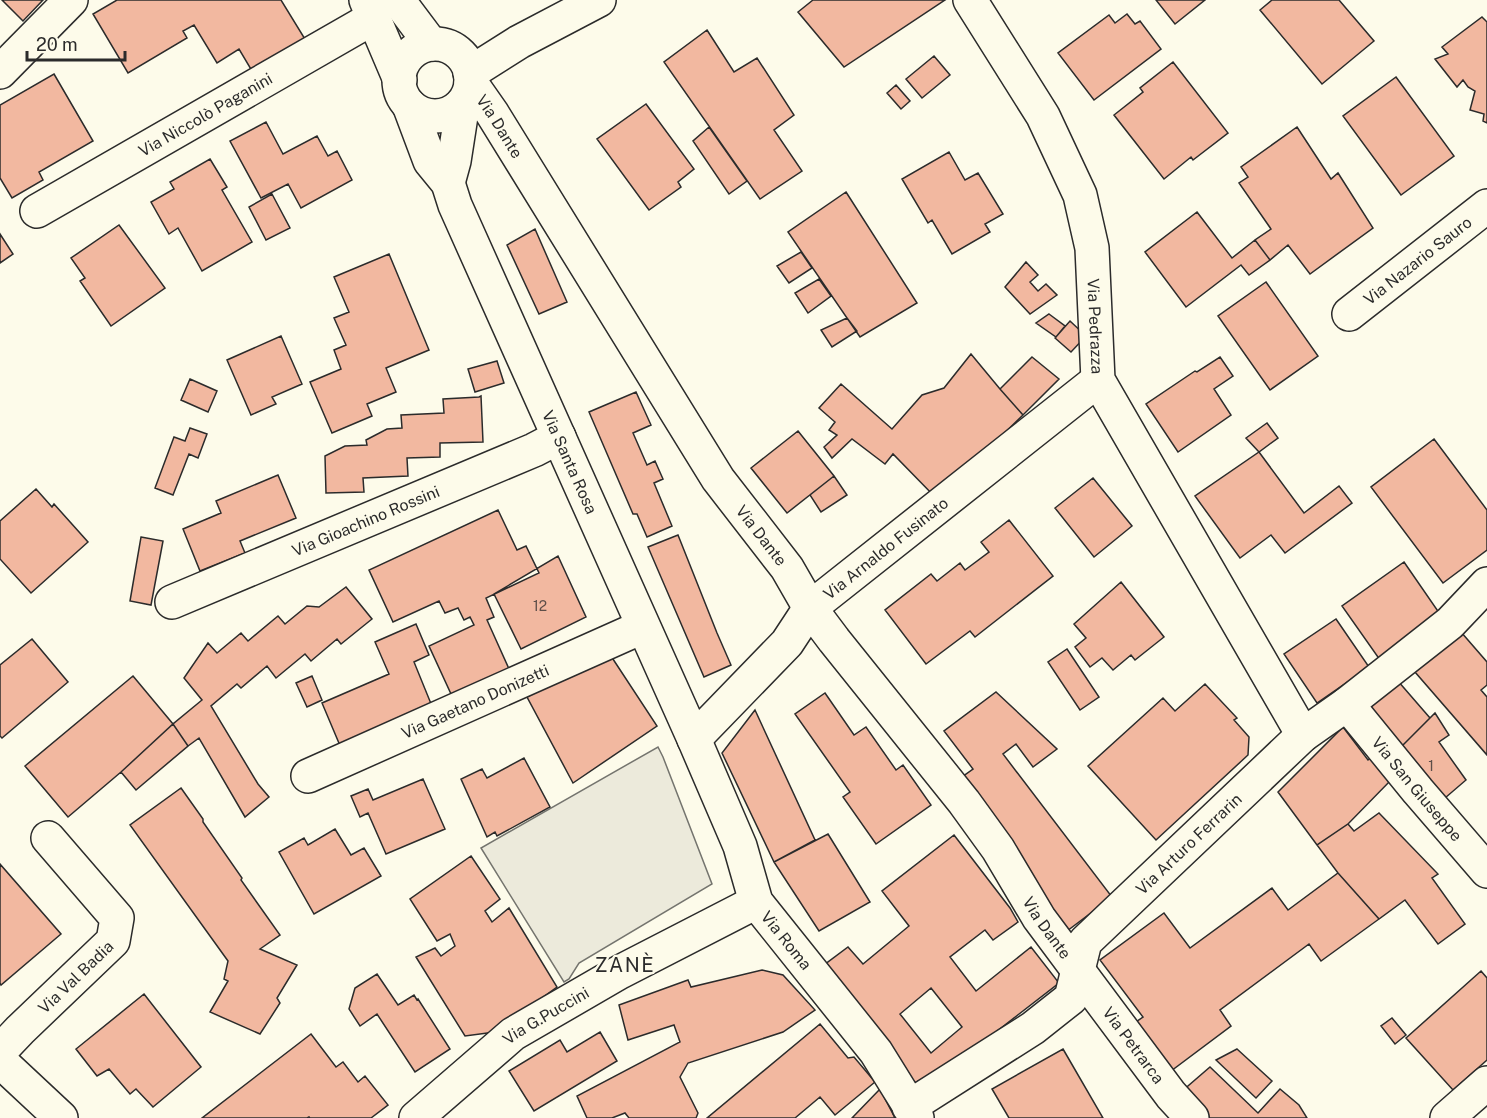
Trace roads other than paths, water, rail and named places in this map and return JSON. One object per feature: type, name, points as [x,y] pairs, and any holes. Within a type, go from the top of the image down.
[{"type":"street","points":[[0,72],[71,0]]},
{"type":"street","points":[[448,183],[454,161],[467,79],[455,50],[443,45],[431,44],[412,53],[401,70],[404,92],[419,112],[431,116],[442,115],[454,111],[467,79],[519,42],[599,0]]},
{"type":"street","name":"Via Pedrazza","points":[[970,0],[1043,116],[1080,195],[1092,248],[1098,380],[1303,735]]},
{"type":"street","points":[[379,6],[431,44]]},
{"type":"street","name":"Via Santa Rosa","points":[[379,6],[404,92],[430,161],[448,183],[455,205],[694,739]]},
{"type":"street","name":"Via Niccolò Paganini","points":[[37,211],[379,6]]},
{"type":"street","name":"Via Dante","points":[[467,79],[498,123],[718,478],[787,568],[810,608],[842,651],[964,802],[998,849],[1040,918],[1078,972]]},
{"type":"street","name":"Via Nazario Sauro","points":[[1349,314],[1487,206]]},
{"type":"street","name":"Via Arnaldo Fusinato","points":[[694,739],[787,643],[810,608],[1098,380]]},
{"type":"street","name":"Via Gioachino Rossini","points":[[172,603],[534,450],[559,437]]},
{"type":"street","name":"Via Arturo Ferrarin","points":[[913,1112],[1033,1028],[1071,998],[1085,942],[1303,735],[1347,704],[1450,623],[1487,584]]},
{"type":"street","name":"Via Gaetano Donizetti","points":[[308,776],[642,627]]},
{"type":"street","name":"Via San Giuseppe","points":[[1347,704],[1487,871]]},
{"type":"street","name":"Via Roma","points":[[694,739],[740,846],[756,902],[876,1052],[913,1112]]},
{"type":"street","name":"Via Val Badia","points":[[0,1051],[113,940],[117,918],[48,838]]},
{"type":"street","name":"Via G.Puccini","points":[[416,1118],[513,1034],[620,972],[756,902]]},
{"type":"street","name":"Via Petrarca","points":[[1078,972],[1171,1095],[1192,1118]]},
{"type":"street","points":[[0,1061],[61,1118]]},
{"type":"street","points":[[1447,1118],[1487,1083]]},
{"type":"district","name":"ZANÈ","points":[[625,965]]}]
